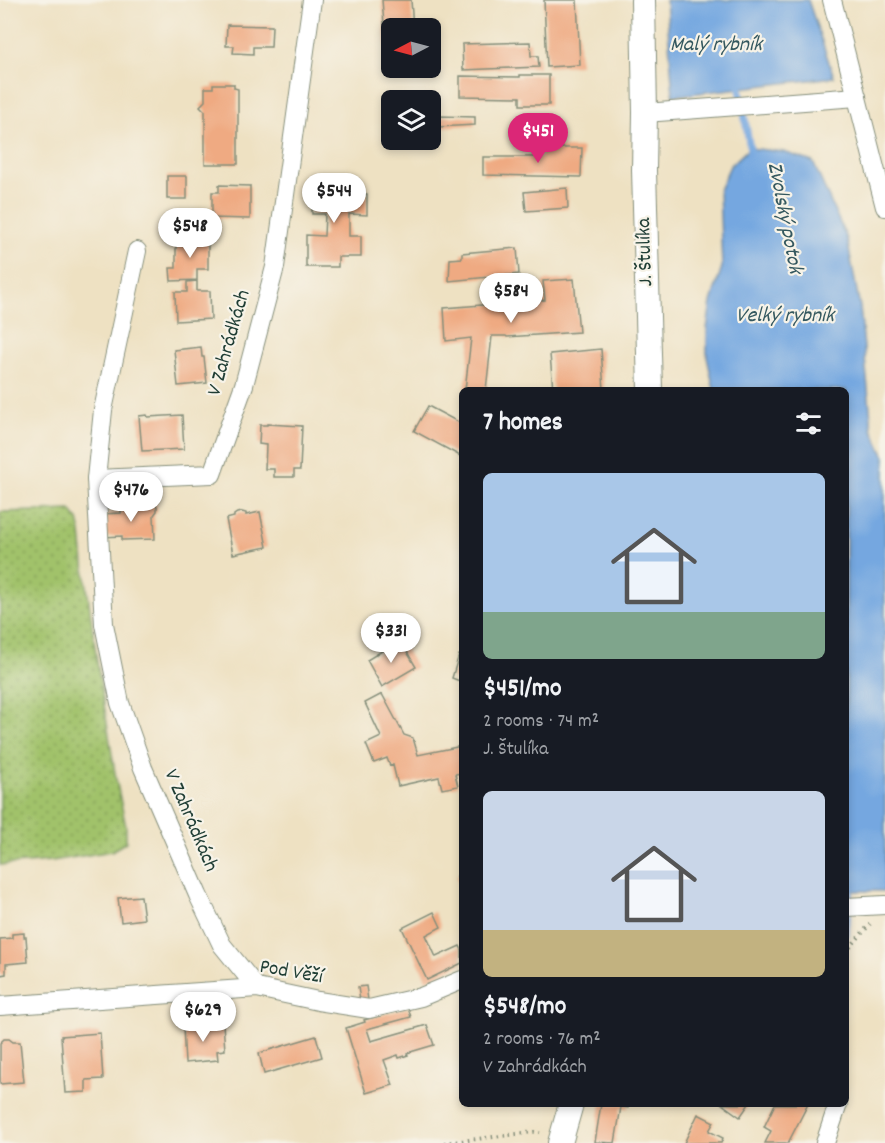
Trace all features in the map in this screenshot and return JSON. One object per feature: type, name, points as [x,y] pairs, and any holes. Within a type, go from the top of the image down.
[{"type":"street","name":"V Zahrádkách","points":[[96,479],[212,474],[244,385],[275,267],[312,0]]},
{"type":"street","name":"J. Štulíka","points":[[643,0],[644,170],[650,387]]},
{"type":"street","points":[[832,0],[885,207]]},
{"type":"street","points":[[645,113],[857,97]]},
{"type":"street","name":"V Zahrádkách","points":[[137,251],[103,410],[96,479],[104,624],[120,702],[143,768],[198,896],[222,945],[257,988]]},
{"type":"street","points":[[849,907],[885,905]]},
{"type":"street","name":"Pod Věží","points":[[0,1006],[257,988],[369,1009],[421,998],[459,981]]},
{"type":"street","points":[[561,1139],[570,1107]]},
{"type":"street","points":[[825,1143],[837,1107]]},
{"type":"path","points":[[849,949],[871,924]]},
{"type":"path","points":[[444,1143],[534,1132],[561,1139]]},
{"type":"green space","points":[[71,510],[78,520],[81,532],[96,655],[126,827],[126,842],[112,851],[52,861],[0,865],[0,512]]},
{"type":"water","name":"Malý rybník","points":[[666,0],[808,0],[834,77],[673,96]]},
{"type":"water","name":"Velký rybník","points":[[749,148],[784,152],[813,162],[847,239],[860,307],[872,429],[885,457],[885,891],[849,891],[849,387],[713,387],[707,357],[707,329],[711,302],[722,267],[719,190],[730,166]]},
{"type":"building","points":[[382,0],[411,0],[412,18],[384,18]]},
{"type":"building","points":[[544,0],[577,0],[580,65],[547,67]]},
{"type":"building","points":[[227,25],[272,26],[271,47],[253,47],[253,54],[233,53],[234,46],[226,46]]},
{"type":"building","points":[[530,42],[531,56],[538,56],[539,67],[463,70],[462,44]]},
{"type":"building","points":[[520,75],[549,75],[549,105],[520,105],[520,97],[460,96],[460,76],[520,77]]},
{"type":"building","points":[[213,84],[234,84],[234,88],[238,89],[238,164],[205,164],[205,111],[200,106],[205,101],[205,88],[213,88]]},
{"type":"building","points":[[441,116],[475,117],[475,125],[441,127]]},
{"type":"building","points":[[542,148],[582,148],[581,177],[483,175],[483,157],[541,157]]},
{"type":"building","points":[[167,176],[187,176],[187,199],[167,199]]},
{"type":"building","points":[[312,180],[345,180],[345,193],[367,194],[367,215],[349,214],[349,236],[361,236],[361,257],[338,257],[338,267],[306,267],[306,235],[324,236],[325,214],[312,214]]},
{"type":"building","points":[[219,185],[250,186],[250,219],[212,218],[212,192],[219,192]]},
{"type":"building","points":[[567,188],[568,208],[526,211],[524,192]]},
{"type":"building","points":[[176,239],[208,239],[208,269],[197,269],[197,280],[171,281],[170,268],[176,268]]},
{"type":"building","points":[[517,248],[519,274],[449,281],[450,259],[462,258],[462,253]]},
{"type":"building","points":[[574,279],[579,332],[492,336],[486,387],[465,387],[471,338],[446,341],[444,308],[545,300],[543,281]]},
{"type":"building","points":[[197,281],[197,291],[210,291],[211,319],[176,321],[175,292],[187,292],[187,282]]},
{"type":"building","points":[[201,347],[207,383],[178,386],[174,350]]},
{"type":"building","points":[[601,349],[604,387],[553,387],[550,354]]},
{"type":"building","points":[[428,406],[459,422],[459,455],[414,431]]},
{"type":"building","points":[[147,415],[148,417],[182,415],[184,449],[142,451],[139,416]]},
{"type":"building","points":[[260,425],[302,426],[300,470],[294,470],[294,477],[274,477],[274,469],[265,469],[266,445],[259,444]]},
{"type":"building","points":[[148,503],[157,506],[154,515],[155,539],[122,540],[122,536],[103,537],[102,514],[121,513],[121,508],[145,507]]},
{"type":"building","points":[[242,512],[246,515],[260,512],[267,547],[233,554],[226,519]]},
{"type":"building","points":[[400,640],[416,667],[382,687],[367,660]]},
{"type":"building","points":[[459,655],[459,681],[452,678]]},
{"type":"building","points":[[382,694],[404,735],[413,738],[418,755],[459,747],[459,773],[455,774],[458,786],[442,789],[439,777],[398,786],[393,765],[390,766],[387,758],[374,763],[366,744],[381,737],[365,703]]},
{"type":"building","points":[[141,896],[144,919],[121,922],[118,898]]},
{"type":"building","points":[[434,912],[441,927],[426,935],[436,957],[459,946],[459,964],[427,980],[402,928]]},
{"type":"building","points":[[24,933],[28,962],[6,964],[6,974],[0,975],[0,939],[12,938],[12,934]]},
{"type":"building","points":[[366,986],[368,1000],[360,1001],[358,987]]},
{"type":"building","points":[[408,1008],[411,1017],[367,1029],[371,1041],[427,1025],[434,1045],[407,1053],[408,1055],[399,1058],[398,1055],[384,1060],[393,1085],[366,1093],[346,1028],[365,1022],[364,1020]]},
{"type":"building","points":[[223,1024],[225,1050],[217,1051],[218,1060],[185,1063],[183,1027]]},
{"type":"building","points":[[100,1033],[103,1079],[86,1080],[86,1092],[65,1093],[61,1036]]},
{"type":"building","points":[[316,1036],[322,1057],[264,1074],[259,1053]]},
{"type":"building","points":[[4,1039],[20,1042],[24,1082],[0,1084],[0,1043]]},
{"type":"building","points":[[601,1107],[621,1107],[615,1143],[595,1142]]},
{"type":"building","points":[[726,1107],[747,1107],[740,1117]]},
{"type":"building","points":[[774,1107],[806,1107],[788,1143],[765,1143],[771,1131],[764,1127]]},
{"type":"building","points":[[698,1114],[714,1122],[709,1131],[723,1138],[721,1143],[684,1143]]},
{"type":"waterway","name":"Zvolský potok","points":[[740,89],[751,155]]},
{"type":"waterway","name":"Zvolský potok","points":[[849,902],[850,884]]}]
